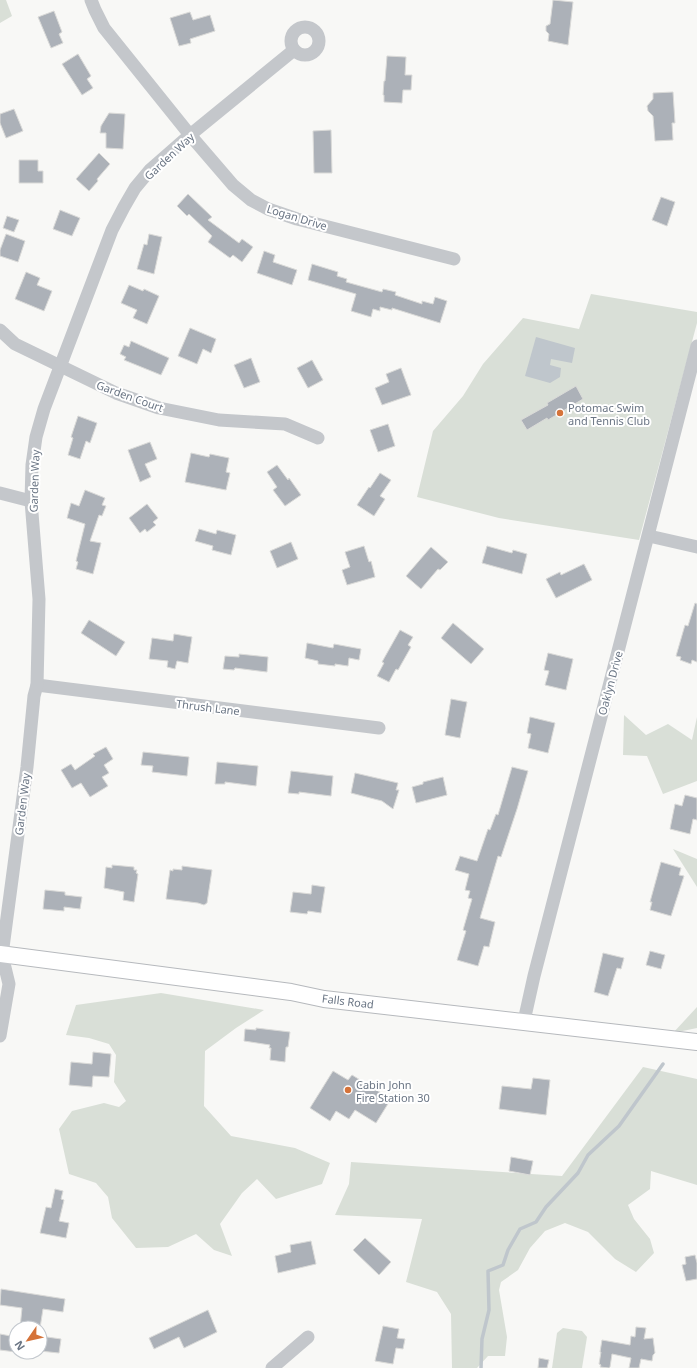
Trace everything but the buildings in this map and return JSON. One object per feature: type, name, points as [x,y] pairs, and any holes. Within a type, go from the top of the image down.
[{"type":"main road","name":"Falls Road","points":[[1,956],[291,992],[324,998],[697,1042]]},
{"type":"street","name":"Logan Drive","points":[[91,0],[104,28],[190,135],[233,185],[251,200],[268,209],[297,219],[454,259]]},
{"type":"street","name":"Garden Way","points":[[1,956],[27,767],[34,696],[37,685],[39,599],[31,501],[32,465],[36,437],[44,409],[112,230],[135,188],[150,170],[190,135],[294,50]]},
{"type":"street","name":"Garden Court","points":[[0,330],[15,344],[61,367],[116,393],[159,408],[219,420],[285,424],[318,438]]},
{"type":"street","name":"Oaklyn Drive","points":[[524,1021],[534,976],[697,346]]},
{"type":"street","points":[[0,493],[31,501]]},
{"type":"street","points":[[649,536],[697,547]]},
{"type":"street","name":"Thrush Lane","points":[[37,685],[379,728]]},
{"type":"street","points":[[0,1036],[9,984],[1,956]]},
{"type":"street","points":[[272,1368],[308,1336]]},
{"type":"shaded area","points":[[0,0],[6,0],[12,16],[0,23]]},
{"type":"shaded area","name":"Potomac Swim and Tennis Club","points":[[591,294],[697,312],[697,323],[639,540],[499,518],[417,497],[433,431],[463,396],[483,364],[523,318],[579,329]]},
{"type":"shaded area","points":[[536,337],[575,348],[572,363],[551,359],[550,365],[561,368],[560,377],[550,383],[525,376]]},
{"type":"shaded area","points":[[624,715],[646,735],[668,724],[692,740],[697,717],[697,781],[663,794],[647,756],[623,755]]},
{"type":"shaded area","points":[[673,849],[697,859],[697,887]]},
{"type":"shaded area","points":[[161,993],[264,1010],[205,1051],[204,1106],[231,1136],[295,1148],[330,1163],[322,1184],[276,1199],[257,1179],[242,1193],[220,1224],[232,1256],[214,1250],[196,1234],[168,1247],[136,1248],[112,1218],[108,1197],[96,1183],[69,1174],[59,1129],[72,1111],[104,1103],[119,1107],[126,1101],[114,1082],[116,1055],[109,1044],[89,1038],[66,1035],[76,1005]]},
{"type":"shaded area","points":[[697,1007],[697,1028],[673,1033]]},
{"type":"shaded area","points":[[643,1067],[697,1079],[697,1185],[651,1171],[650,1189],[628,1205],[634,1219],[650,1239],[654,1253],[636,1272],[615,1259],[588,1232],[565,1223],[545,1231],[530,1248],[518,1270],[501,1282],[499,1290],[507,1337],[505,1356],[488,1356],[477,1368],[452,1368],[451,1314],[437,1292],[406,1282],[422,1219],[335,1215],[349,1184],[351,1162],[562,1176]]},
{"type":"shaded area","points":[[563,1328],[582,1331],[587,1337],[582,1368],[552,1368],[557,1333]]},
{"type":"waterway","points":[[481,1368],[482,1339],[489,1310],[488,1271],[503,1265],[508,1250],[520,1229],[536,1222],[546,1207],[578,1173],[588,1155],[619,1126],[663,1064]]},
{"type":"place","name":"Potomac Swim and Tennis Club","points":[[560,413]]},
{"type":"place","name":"Cabin John Fire Station 30","points":[[348,1090]]}]
